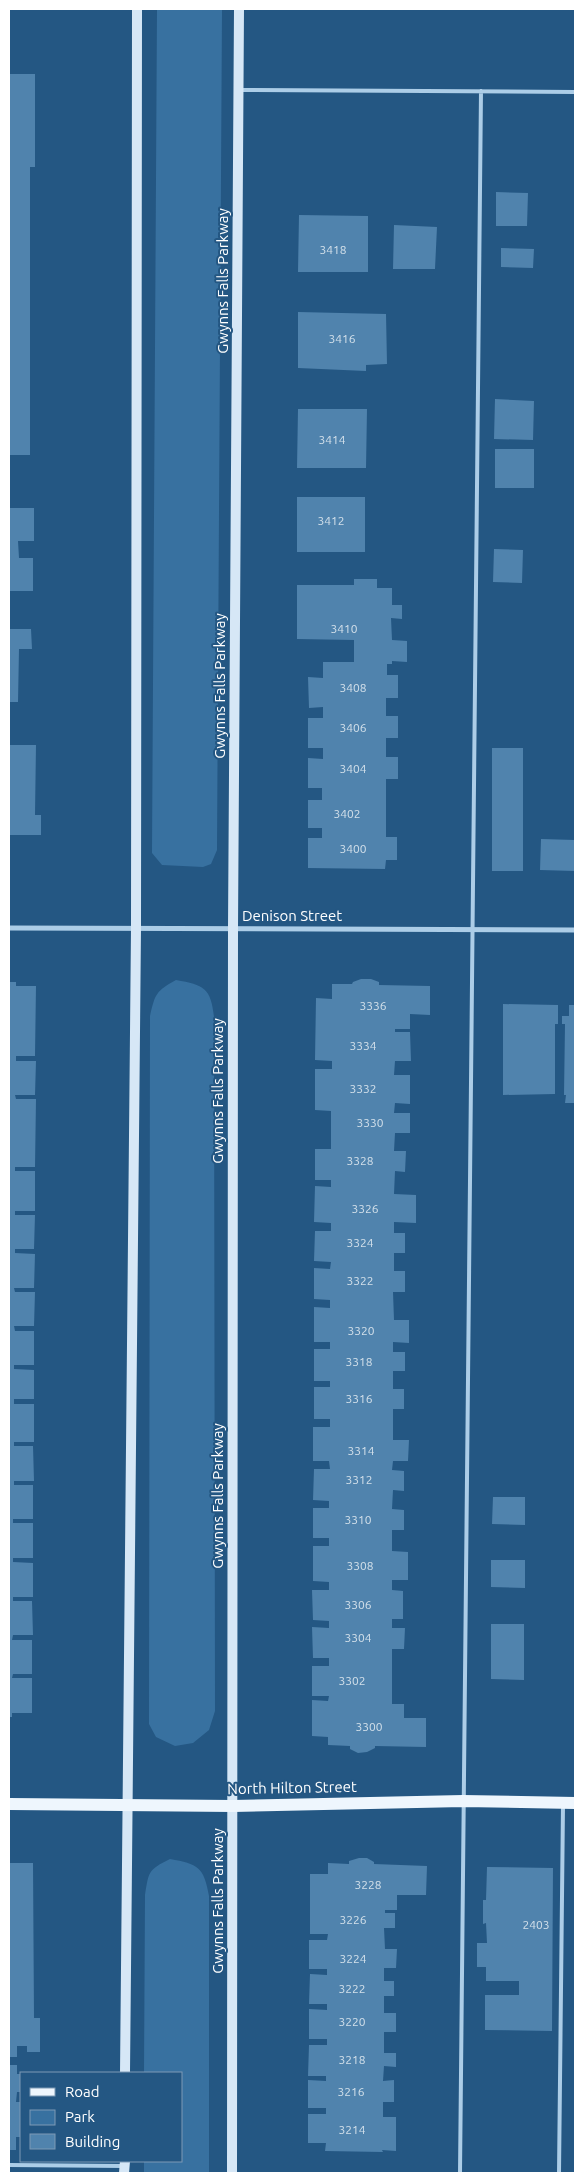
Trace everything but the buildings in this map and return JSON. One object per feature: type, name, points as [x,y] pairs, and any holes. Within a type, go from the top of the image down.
[{"type":"main road","points":[[125,2072],[136,928],[137,9]]},
{"type":"main road","name":"Gwynns Falls Parkway","points":[[232,2173],[233,928],[239,9]]},
{"type":"main road","name":"North Hilton Street","points":[[9,1804],[233,1806],[463,1801],[569,1803]]},
{"type":"street","name":"Denison Street","points":[[9,928],[575,930]]},
{"type":"lane","points":[[239,90],[575,92]]},
{"type":"lane","points":[[460,2173],[481,91]]},
{"type":"lane","points":[[559,2173],[569,1803]]},
{"type":"lane","points":[[9,2165],[125,2167]]},
{"type":"green space","points":[[157,9],[222,9],[217,850],[211,864],[203,867],[162,865],[152,853]]},
{"type":"green space","points":[[176,980],[200,986],[211,1000],[214,1017],[215,1711],[209,1730],[193,1743],[175,1746],[156,1737],[149,1724],[150,1016],[157,994]]},
{"type":"green space","points":[[170,1859],[193,1865],[202,1873],[209,1896],[209,2173],[144,2173],[144,2162],[182,2162],[182,2072],[144,2072],[145,1895],[149,1876],[157,1866]]}]
